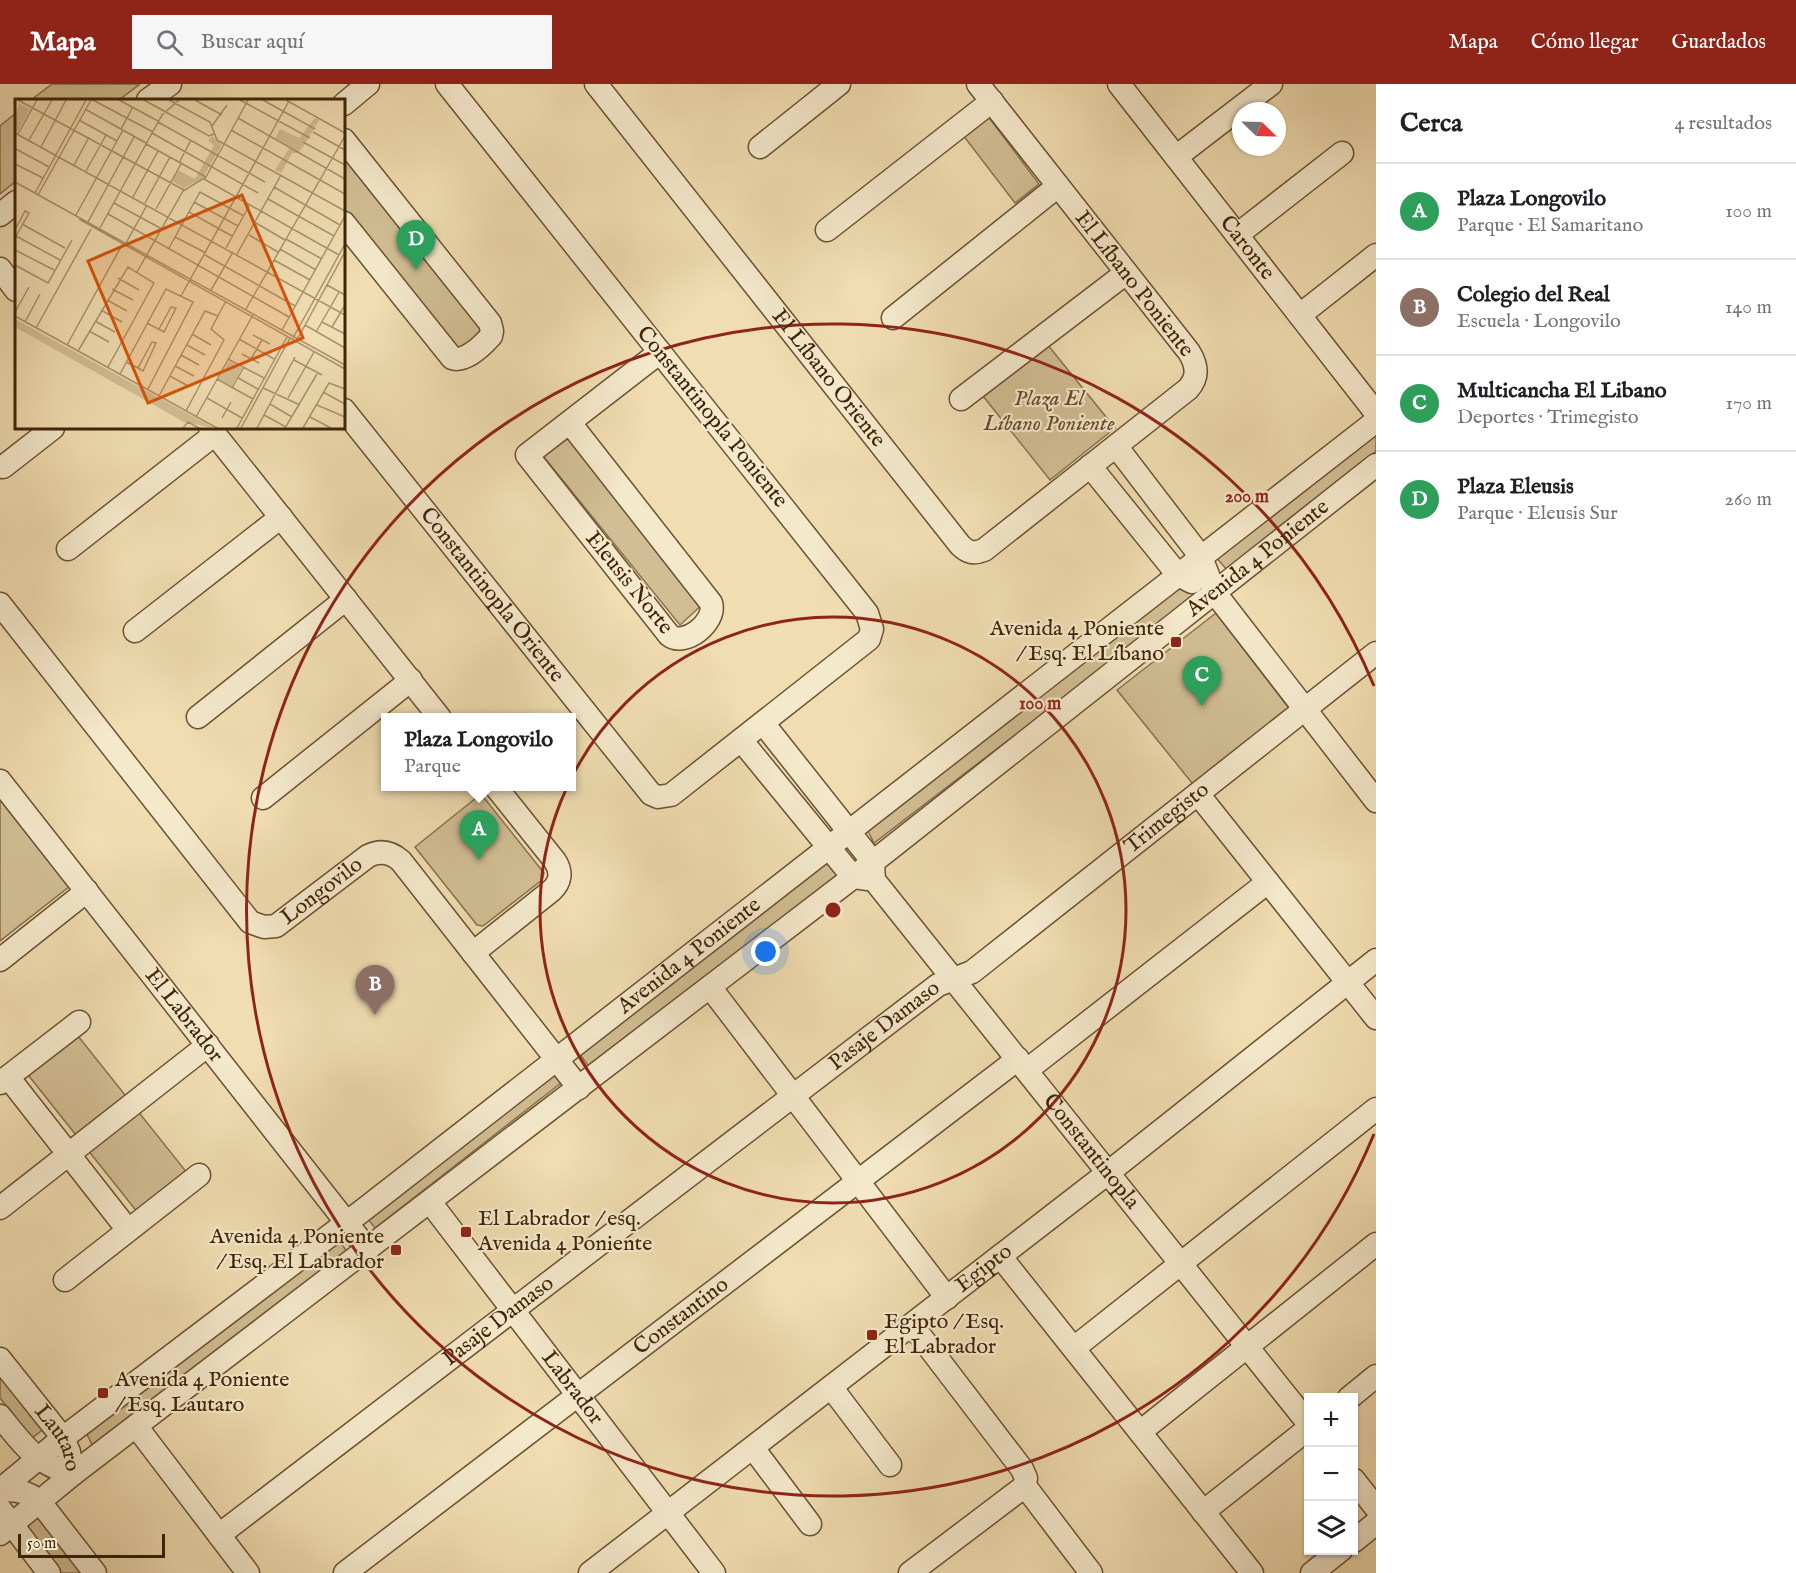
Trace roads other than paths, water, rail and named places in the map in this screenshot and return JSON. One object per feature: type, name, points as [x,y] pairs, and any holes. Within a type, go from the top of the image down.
[{"type":"street","points":[[149,99],[170,84]]},
{"type":"street","points":[[345,103],[368,84]]},
{"type":"street","name":"Constantinopla Poniente","points":[[447,84],[870,618],[872,629],[865,644],[753,731]]},
{"type":"street","name":"El Líbano Oriente","points":[[596,84],[966,550],[977,553],[984,550],[1090,466]]},
{"type":"street","points":[[760,147],[839,84]]},
{"type":"street","name":"Caronte","points":[[1119,84],[1376,413]]},
{"type":"street","points":[[1176,158],[1271,84]]},
{"type":"street","points":[[827,230],[985,93]]},
{"type":"street","name":"El Líbano Poniente","points":[[985,93],[1194,361],[1196,375],[1193,383],[1090,466]]},
{"type":"street","points":[[345,141],[490,323],[491,336],[465,358],[456,360],[452,358],[345,225]]},
{"type":"street","points":[[1237,235],[1342,153]]},
{"type":"street","points":[[893,318],[1058,186]]},
{"type":"street","points":[[0,215],[15,203]]},
{"type":"street","points":[[1300,315],[1376,255]]},
{"type":"street","points":[[0,269],[15,289]]},
{"type":"street","points":[[961,399],[1126,273]]},
{"type":"street","name":"Eleusis Norte","points":[[570,423],[711,603],[713,613],[709,621],[684,639],[673,639],[669,635],[527,455],[660,352]]},
{"type":"street","name":"Constantinopla Oriente","points":[[345,411],[651,794],[658,797],[671,795],[753,731]]},
{"type":"street","name":"Avenida 4 Poniente","points":[[0,1490],[63,1438],[347,1223],[1376,421]]},
{"type":"street","points":[[3,468],[52,429]]},
{"type":"street","points":[[68,549],[212,431],[437,713]]},
{"type":"street","points":[[1116,446],[1202,556],[1215,593],[1376,801]]},
{"type":"street","name":"Avenida 4 Poniente","points":[[4,1523],[40,1502],[73,1474],[710,987],[866,873],[1376,465]]},
{"type":"street","points":[[1090,466],[1178,575],[1215,593]]},
{"type":"street","points":[[135,631],[280,517]]},
{"type":"street","points":[[198,717],[346,600]]},
{"type":"street","name":"Longovilo","points":[[0,604],[250,922],[264,927],[276,926],[368,856],[385,852],[400,861],[579,1088]]},
{"type":"street","name":"Trimegisto","points":[[954,979],[972,972],[1376,653]]},
{"type":"street","points":[[263,798],[411,680]]},
{"type":"street","name":"Constantinopla","points":[[753,731],[850,831],[866,873]]},
{"type":"street","name":"Constantinopla","points":[[753,731],[828,848],[866,873],[1109,1172],[1304,1419]]},
{"type":"street","name":"El Labrador","points":[[0,781],[368,1250]]},
{"type":"street","points":[[473,953],[551,891],[560,877],[555,861],[499,791]]},
{"type":"street","points":[[1198,794],[1376,1018]]},
{"type":"street","name":"Constantino","points":[[345,1573],[858,1181],[1022,1064],[1268,882]]},
{"type":"street","points":[[0,960],[87,891]]},
{"type":"street","name":"Egipto","points":[[590,1573],[1109,1172],[1376,960]]},
{"type":"street","name":"Pasaje Damaso","points":[[219,1535],[938,985],[954,979]]},
{"type":"street","points":[[710,987],[947,1298]]},
{"type":"street","points":[[79,1022],[4,1080],[69,1154],[128,1230]]},
{"type":"street","points":[[0,1208],[208,1045]]},
{"type":"street","points":[[1074,1348],[1376,1109]]},
{"type":"street","points":[[65,1280],[199,1174]]},
{"type":"street","name":"Labrador","points":[[430,1202],[714,1573]]},
{"type":"street","points":[[1140,1432],[1376,1244]]},
{"type":"street","points":[[1000,1256],[1252,1573]]},
{"type":"street","points":[[910,1573],[1024,1486],[1026,1478],[1022,1469],[912,1325]]},
{"type":"street","name":"Lautaro","points":[[0,1359],[63,1438],[69,1452],[73,1474],[52,1467],[38,1459],[28,1451],[0,1416]]},
{"type":"street","points":[[1355,1393],[1376,1376]]},
{"type":"street","points":[[831,1388],[890,1465]]},
{"type":"street","points":[[136,1426],[248,1573]]},
{"type":"street","points":[[1203,1512],[1304,1432]]},
{"type":"street","points":[[753,1448],[810,1524]]},
{"type":"street","points":[[1024,1486],[1091,1573]]},
{"type":"street","points":[[1358,1486],[1376,1508]]},
{"type":"street","points":[[0,1490],[26,1491],[40,1502],[95,1573]]},
{"type":"street","points":[[4,1523],[49,1573]]},
{"type":"street","points":[[1358,1537],[1376,1523]]},
{"type":"street","points":[[1312,1573],[1336,1555]]},
{"type":"place","name":"Plaza Eleusis","points":[[416,270]]},
{"type":"place","name":"Avenida 4 Poniente / Esq. El Líbano","points":[[1176,642]]},
{"type":"place","name":"Multicancha El Libano","points":[[1202,706]]},
{"type":"place","name":"Plaza Longovilo","points":[[479,860]]},
{"type":"place","name":"Colegio del Real","points":[[375,1015]]},
{"type":"place","name":"El Labrador / esq. Avenida 4 Poniente","points":[[466,1232]]},
{"type":"place","name":"Avenida 4 Poniente / Esq. El Labrador","points":[[396,1250]]},
{"type":"place","name":"Egipto / Esq. El Labrador","points":[[872,1335]]},
{"type":"place","name":"Avenida 4 Poniente / Esq. Lautaro","points":[[103,1393]]},
{"type":"park label","name":"Plaza El Líbano Poniente","points":[[1049,412]]}]
